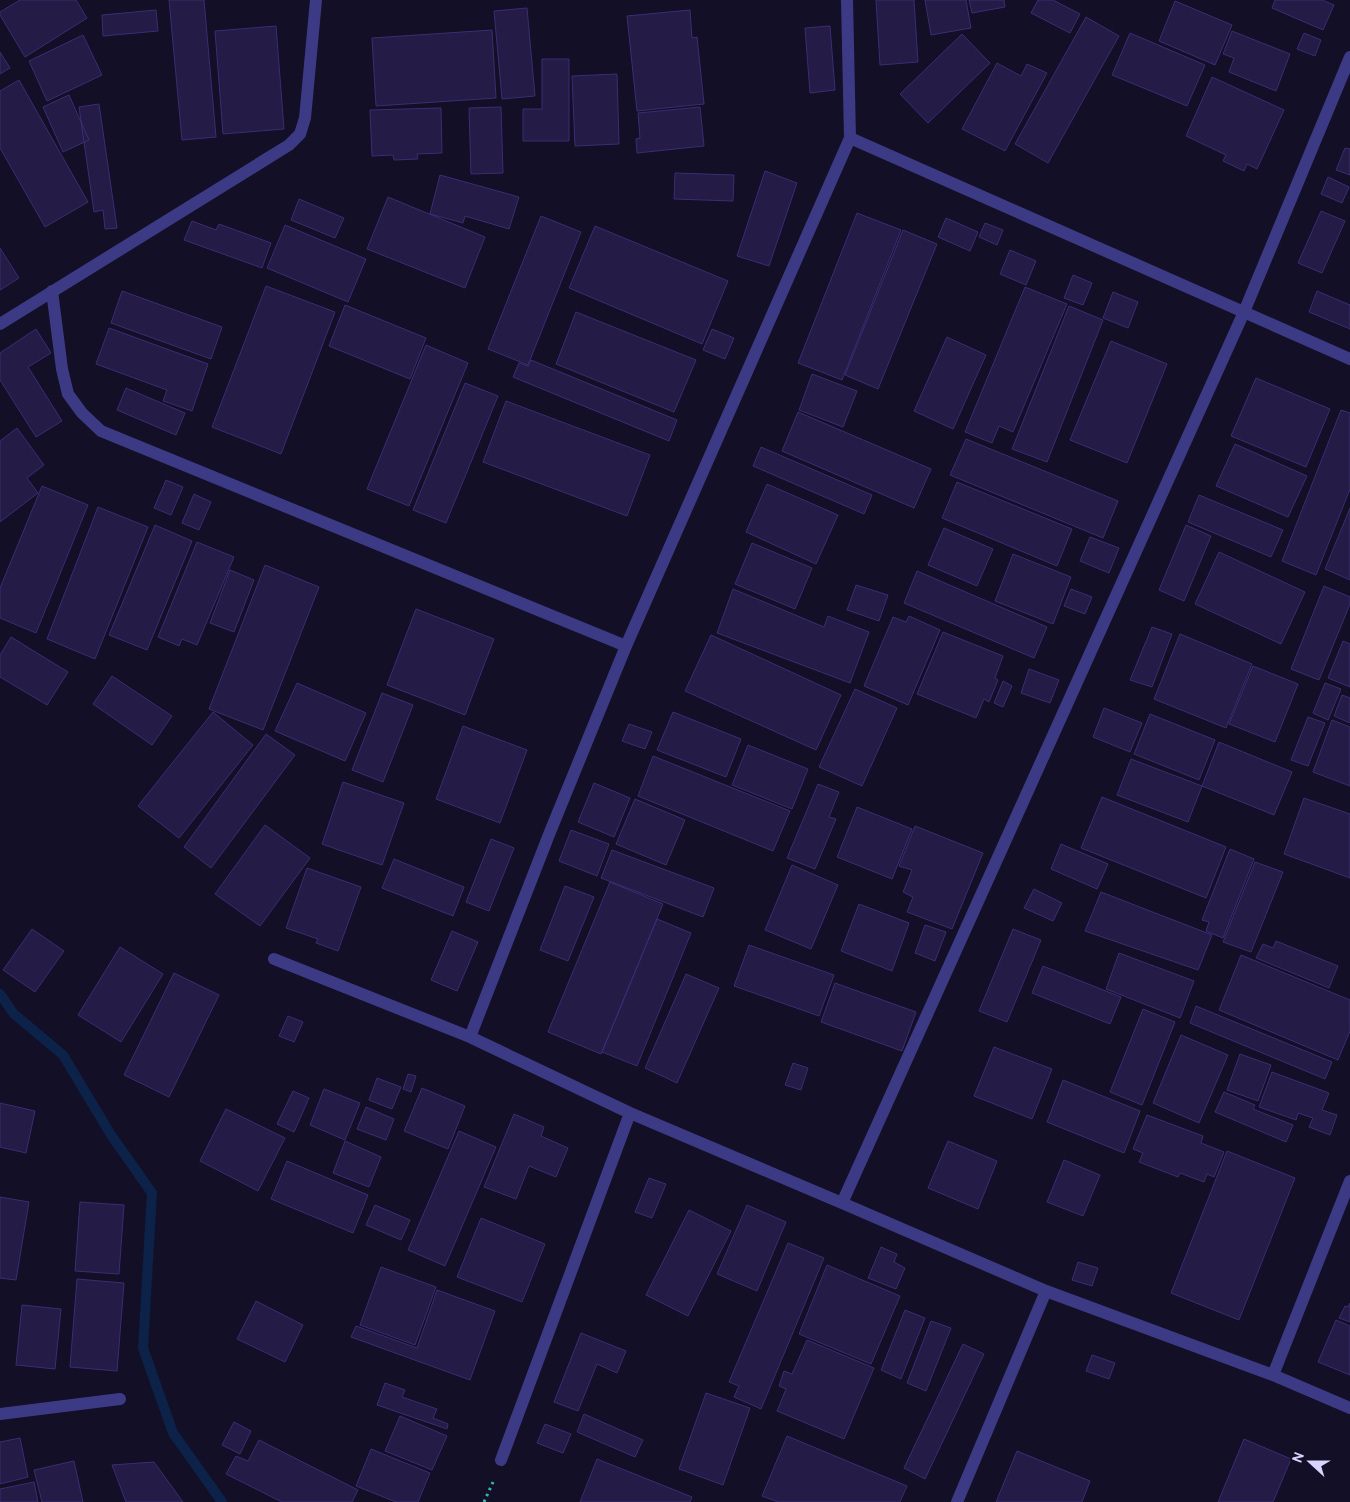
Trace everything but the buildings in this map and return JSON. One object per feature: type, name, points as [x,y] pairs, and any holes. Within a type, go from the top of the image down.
[{"type":"street","points":[[0,324],[289,145],[300,134],[304,118],[316,0]]},
{"type":"street","points":[[470,1037],[550,832],[626,646],[850,138],[847,0]]},
{"type":"street","points":[[842,1202],[1244,312],[1350,57]]},
{"type":"street","points":[[850,138],[1350,359]]},
{"type":"street","points":[[52,292],[61,360],[68,394],[82,413],[101,432],[626,646]]},
{"type":"street","points":[[274,959],[470,1037],[630,1113],[842,1202],[1046,1291],[1273,1375],[1350,1408]]},
{"type":"street","points":[[501,1460],[630,1113]]},
{"type":"street","points":[[1273,1375],[1350,1181]]},
{"type":"street","points":[[957,1502],[1046,1291]]},
{"type":"street","points":[[0,1414],[120,1400]]},
{"type":"waterway","points":[[0,994],[14,1014],[63,1055],[111,1135],[152,1193],[143,1348],[173,1433],[222,1502]]}]
